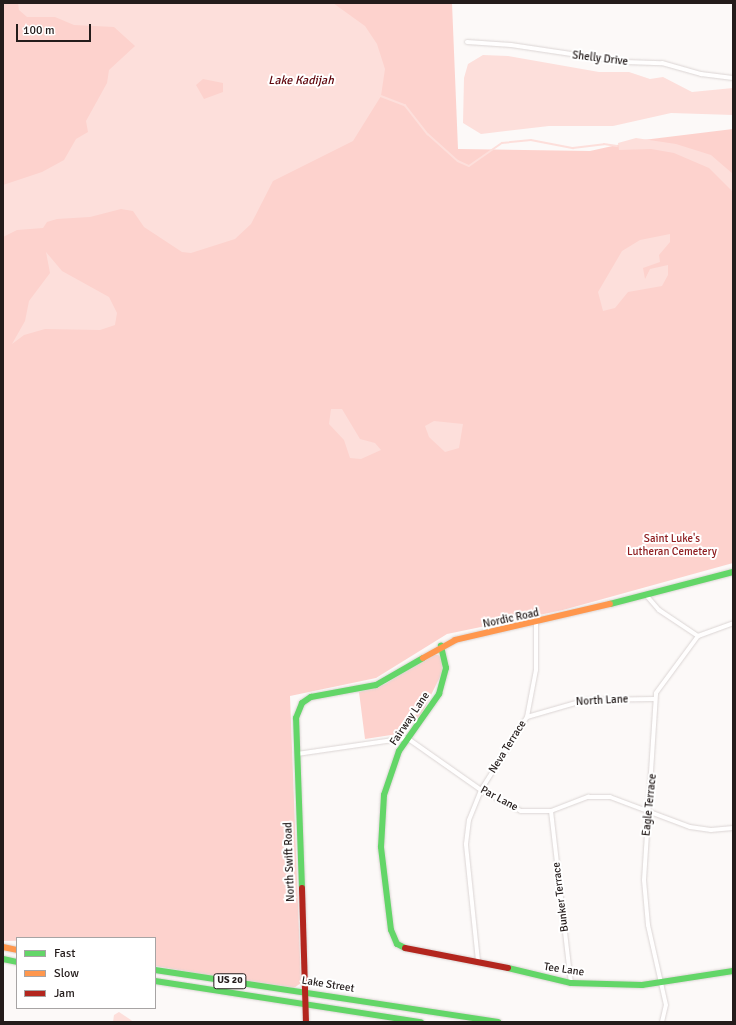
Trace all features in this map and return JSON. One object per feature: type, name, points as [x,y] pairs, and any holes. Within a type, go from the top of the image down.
[{"type":"street","name":"Shelly Drive","points":[[467,42],[511,45],[624,62],[662,63],[701,74],[733,78]]},
{"type":"street","name":"Nordic Road","points":[[302,703],[311,697],[376,685],[441,646],[462,638],[536,624],[733,572]]},
{"type":"street","points":[[646,595],[659,610],[698,636],[733,623]]},
{"type":"street","name":"Neva Terrace","points":[[478,961],[466,844],[469,820],[481,790],[527,717],[536,670],[536,624]]},
{"type":"street","name":"Eagle Terrace","points":[[662,1022],[666,1005],[663,983],[645,902],[655,698],[666,675],[698,636]]},
{"type":"street","name":"Fairway Lane","points":[[397,944],[391,930],[381,822],[389,775],[407,738],[439,694],[446,668],[441,646]]},
{"type":"street","name":"North Lane","points":[[527,717],[586,700],[655,698]]},
{"type":"street","name":"North Swift Road","points":[[302,703],[296,718],[306,1022]]},
{"type":"street","points":[[297,754],[407,738]]},
{"type":"street","name":"Par Lane","points":[[407,738],[481,790],[521,811],[552,811],[598,796],[620,799],[700,829],[733,828]]},
{"type":"street","name":"Bunker Terrace","points":[[552,811],[571,983]]},
{"type":"street","name":"Tee Lane","points":[[397,944],[412,951],[478,961],[571,983],[663,983],[733,971]]},
{"type":"street","points":[[3,947],[16,950]]},
{"type":"street","points":[[3,959],[16,962]]},
{"type":"street","name":"Lake Street","points":[[156,970],[498,1022]]},
{"type":"street","name":"Lake Street","points":[[156,981],[421,1022]]},
{"type":"green space","name":"Saint Luke's Lutheran Cemetery","points":[[3,3],[452,3],[458,149],[590,151],[635,141],[733,129],[733,563],[563,610],[447,634],[376,678],[290,696],[301,983],[291,990],[156,966],[156,937],[16,937],[16,941],[3,941]]},
{"type":"green space","points":[[433,654],[442,656],[442,673],[422,713],[404,733],[365,739],[359,692],[385,684]]},
{"type":"water","name":"Lake Kadijah","points":[[18,3],[333,3],[365,26],[377,44],[385,69],[381,96],[353,141],[273,181],[251,224],[235,239],[191,253],[182,252],[144,227],[133,211],[121,209],[90,217],[57,219],[47,222],[43,228],[17,230],[3,237],[3,185],[42,172],[64,160],[76,139],[88,132],[86,121],[107,83],[109,70],[135,46],[114,27],[74,25],[55,17],[27,17],[19,10]],"holes":[[[203,79],[223,83],[223,92],[204,99],[196,85]]]},
{"type":"water","points":[[483,55],[508,56],[599,72],[629,72],[650,79],[663,77],[692,92],[733,88],[733,115],[671,113],[613,126],[549,126],[481,134],[463,123],[464,78],[468,64]]},
{"type":"water","points":[[636,138],[676,144],[711,155],[733,174],[733,192],[709,168],[674,153],[651,149],[619,150],[618,143]]},
{"type":"water","points":[[670,234],[670,242],[659,255],[660,262],[643,268],[645,279],[650,269],[668,265],[668,275],[662,286],[628,292],[615,308],[603,311],[598,292],[622,251],[640,240]]},
{"type":"water","points":[[46,252],[62,271],[109,297],[117,313],[115,325],[100,330],[45,329],[24,335],[12,344],[25,321],[29,301],[50,273]]},
{"type":"water","points":[[331,409],[342,409],[360,439],[375,443],[381,450],[361,459],[350,458],[344,440],[329,424]]},
{"type":"water","points":[[434,421],[463,424],[459,448],[445,452],[429,437],[425,426]]},
{"type":"water","points":[[119,1012],[133,1022],[113,1022],[114,1015]]},
{"type":"waterway","points":[[381,96],[405,105],[428,134],[458,161],[469,166],[502,143],[531,140],[573,148],[604,144],[617,146]]},
{"type":"traffic: fast","points":[[610,604],[733,572]]},
{"type":"traffic: fast","points":[[405,948],[397,944],[391,930],[381,847],[384,795],[399,751],[439,694],[446,668],[441,646]]},
{"type":"traffic: fast","points":[[302,888],[296,718],[302,703],[311,697],[376,685],[423,658]]},
{"type":"traffic: fast","points":[[3,959],[16,962]]},
{"type":"traffic: fast","points":[[508,968],[571,983],[642,985],[733,971]]},
{"type":"traffic: fast","points":[[156,970],[498,1022]]},
{"type":"traffic: fast","points":[[156,981],[421,1022]]},
{"type":"traffic: slow","points":[[423,658],[455,640],[610,604]]},
{"type":"traffic: slow","points":[[3,947],[16,950]]},
{"type":"traffic: jam","points":[[302,888],[306,1022]]},
{"type":"traffic: jam","points":[[405,948],[508,968]]}]
